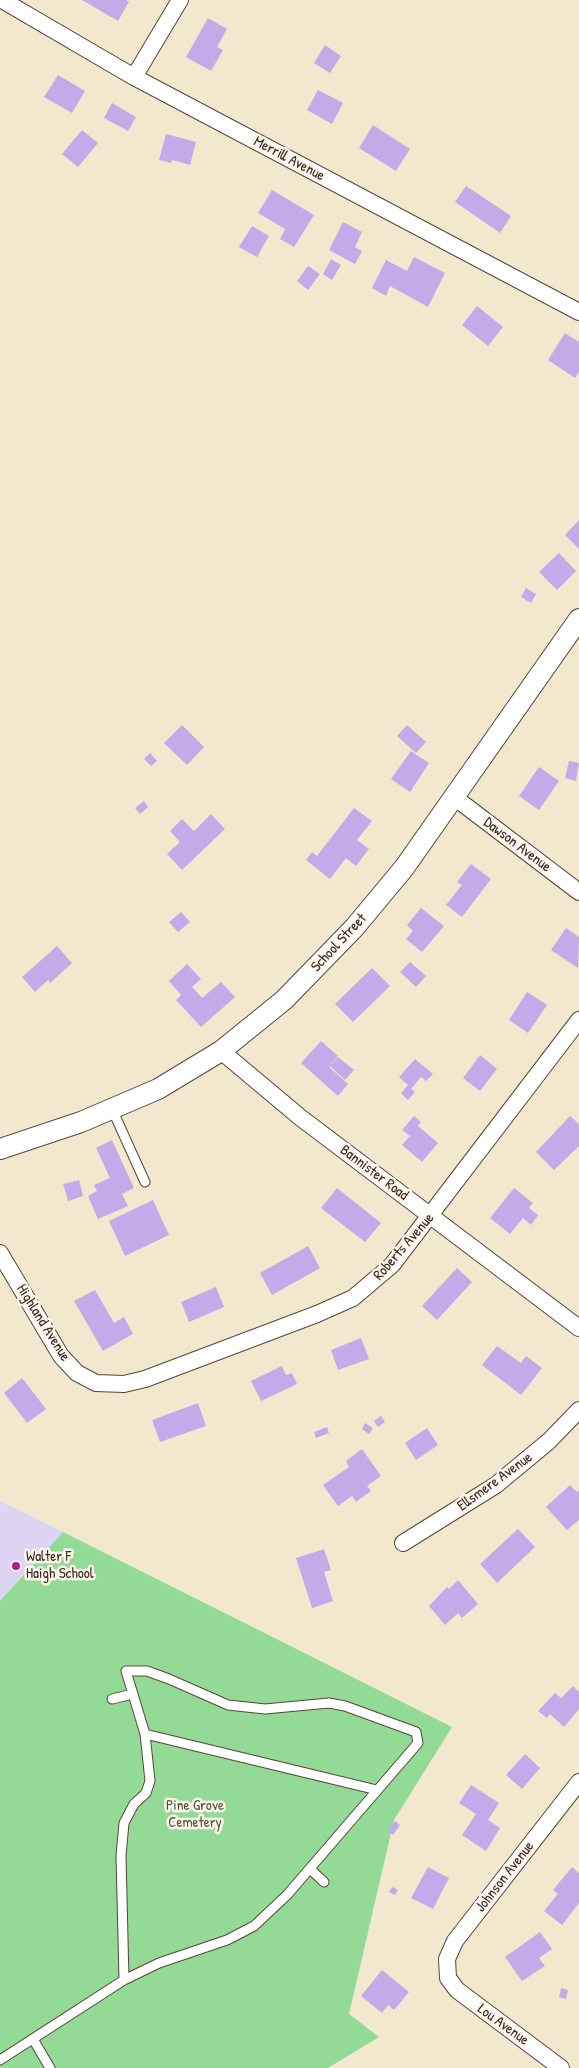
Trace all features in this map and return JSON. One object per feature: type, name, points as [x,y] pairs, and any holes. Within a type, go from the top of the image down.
[{"type":"street","name":"Merrill Avenue","points":[[2,0],[134,77],[579,312]]},
{"type":"street","points":[[134,77],[180,0]]},
{"type":"street","name":"School Street","points":[[0,1149],[112,1109],[166,1084],[221,1051],[284,1000],[332,952],[404,868],[579,619]]},
{"type":"street","name":"Dawson Avenue","points":[[454,797],[579,892]]},
{"type":"street","name":"Roberts Avenue","points":[[96,1383],[124,1384],[150,1378],[344,1303],[362,1292],[386,1272],[431,1216],[579,1020]]},
{"type":"street","name":"Bannister Road","points":[[221,1051],[288,1107],[579,1328]]},
{"type":"street","name":"Highland Avenue","points":[[0,1253],[61,1356],[77,1372],[96,1383]]},
{"type":"street","name":"Ellsmere Avenue","points":[[403,1543],[496,1485],[549,1441],[579,1410]]},
{"type":"street","name":"Johnson Avenue","points":[[448,1978],[447,1960],[455,1941],[579,1782]]},
{"type":"street","name":"Lou Avenue","points":[[448,1978],[463,1995],[561,2068]]},
{"type":"lane","points":[[112,1109],[145,1182]]},
{"type":"lane","points":[[0,2060],[124,1980],[159,1963],[227,1940],[254,1926],[310,1869],[418,1743],[416,1732],[345,1706],[329,1703],[265,1709],[228,1705],[169,1678],[146,1672],[126,1671],[146,1734],[150,1781],[146,1793],[134,1804],[124,1823],[121,1856],[124,1980]]},
{"type":"lane","points":[[112,1698],[133,1694]]},
{"type":"lane","points":[[146,1734],[377,1790]]},
{"type":"lane","points":[[310,1869],[324,1882]]},
{"type":"lane","points":[[33,2039],[50,2068]]},
{"type":"shaded area","name":"Walter F Haigh School","points":[[0,1501],[63,1532],[0,1601]]},
{"type":"green space","name":"Pine Grove Cemetery","points":[[63,1532],[452,1727],[394,1820],[349,2014],[379,2037],[328,2068],[0,2068],[0,1601]]},
{"type":"building","points":[[82,0],[126,0],[129,2],[118,21]]},
{"type":"building","points":[[208,18],[227,29],[217,47],[223,50],[211,71],[186,57]]},
{"type":"building","points":[[325,45],[341,56],[330,73],[314,63]]},
{"type":"building","points":[[58,75],[85,91],[72,113],[44,97]]},
{"type":"building","points":[[318,90],[343,103],[332,124],[307,110]]},
{"type":"building","points":[[112,103],[136,117],[128,131],[104,118]]},
{"type":"building","points":[[373,125],[410,149],[396,171],[359,148]]},
{"type":"building","points":[[82,130],[98,143],[78,167],[62,154]]},
{"type":"building","points":[[166,134],[196,142],[190,165],[172,160],[171,163],[159,160]]},
{"type":"building","points":[[466,186],[511,216],[500,233],[455,202]]},
{"type":"building","points":[[272,190],[314,215],[294,247],[280,239],[285,229],[258,213]]},
{"type":"building","points":[[343,222],[362,232],[355,247],[362,251],[355,264],[329,250]]},
{"type":"building","points":[[252,226],[269,236],[257,257],[239,247]]},
{"type":"building","points":[[414,257],[445,273],[428,307],[390,286],[386,296],[372,288],[386,260],[407,271]]},
{"type":"building","points":[[331,259],[341,265],[332,280],[323,274]]},
{"type":"building","points":[[308,266],[320,274],[308,290],[297,281]]},
{"type":"building","points":[[477,306],[503,327],[488,346],[462,325]]},
{"type":"building","points":[[565,333],[579,342],[579,372],[575,378],[548,360]]},
{"type":"building","points":[[579,520],[579,549],[565,535]]},
{"type":"building","points":[[559,553],[576,571],[557,590],[539,572]]},
{"type":"building","points":[[526,588],[536,594],[531,603],[521,597]]},
{"type":"building","points":[[182,725],[204,747],[187,765],[164,743]]},
{"type":"building","points":[[407,725],[426,742],[416,753],[397,736]]},
{"type":"building","points":[[411,751],[429,763],[410,792],[391,779]]},
{"type":"building","points":[[150,753],[157,761],[151,766],[144,759]]},
{"type":"building","points":[[569,761],[579,763],[576,781],[565,778]]},
{"type":"building","points":[[539,767],[559,781],[539,810],[519,796]]},
{"type":"building","points":[[144,801],[148,807],[140,814],[135,808]]},
{"type":"building","points":[[354,808],[372,821],[357,840],[369,849],[356,866],[346,858],[330,879],[306,860],[312,852],[317,856]]},
{"type":"building","points":[[211,814],[225,829],[182,870],[167,854],[180,842],[170,831],[182,819],[194,831]]},
{"type":"building","points":[[471,864],[491,879],[462,917],[446,905],[462,885],[457,882]]},
{"type":"building","points":[[421,908],[444,926],[422,952],[406,939],[413,931],[407,925]]},
{"type":"building","points":[[181,912],[190,922],[178,932],[169,922]]},
{"type":"building","points":[[566,928],[579,937],[578,968],[551,950]]},
{"type":"building","points":[[57,946],[72,963],[50,983],[48,980],[35,992],[22,977]]},
{"type":"building","points":[[410,962],[426,976],[416,987],[400,972]]},
{"type":"building","points":[[187,964],[201,979],[192,987],[202,998],[221,982],[235,997],[201,1027],[176,1000],[181,995],[169,981]]},
{"type":"building","points":[[372,968],[390,986],[353,1022],[335,1004]]},
{"type":"building","points":[[527,992],[547,1005],[528,1033],[509,1020]]},
{"type":"building","points":[[321,1041],[338,1056],[329,1067],[348,1084],[338,1096],[301,1063]]},
{"type":"building","points":[[480,1055],[497,1069],[480,1091],[463,1078]]},
{"type":"building","points":[[338,1057],[354,1070],[345,1080],[330,1066]]},
{"type":"building","points":[[415,1059],[433,1074],[426,1081],[421,1077],[411,1089],[415,1092],[408,1100],[401,1093],[408,1085],[399,1077]]},
{"type":"building","points":[[414,1116],[421,1122],[418,1126],[438,1143],[422,1162],[402,1145],[410,1136],[402,1130]]},
{"type":"building","points":[[570,1116],[579,1124],[579,1146],[554,1170],[536,1152]]},
{"type":"building","points":[[112,1140],[134,1188],[122,1194],[128,1206],[98,1219],[88,1196],[97,1191],[94,1185],[110,1178],[96,1148]]},
{"type":"building","points":[[79,1180],[83,1196],[68,1201],[63,1184]]},
{"type":"building","points":[[337,1188],[381,1223],[365,1242],[321,1208]]},
{"type":"building","points":[[514,1188],[533,1203],[529,1208],[538,1215],[531,1225],[523,1218],[510,1234],[490,1218]]},
{"type":"building","points":[[153,1200],[169,1235],[125,1256],[109,1221]]},
{"type":"building","points":[[308,1246],[320,1268],[272,1295],[260,1273]]},
{"type":"building","points":[[457,1268],[472,1282],[437,1320],[422,1306]]},
{"type":"building","points":[[216,1287],[224,1307],[189,1322],[181,1302]]},
{"type":"building","points":[[95,1290],[114,1323],[124,1317],[133,1334],[103,1351],[74,1301]]},
{"type":"building","points":[[361,1338],[369,1359],[338,1370],[331,1350]]},
{"type":"building","points":[[497,1346],[521,1363],[526,1356],[542,1368],[521,1395],[482,1365]]},
{"type":"building","points":[[282,1366],[286,1375],[292,1373],[297,1384],[261,1401],[251,1381]]},
{"type":"building","points":[[22,1378],[46,1409],[27,1423],[4,1393]]},
{"type":"building","points":[[198,1403],[206,1426],[160,1442],[152,1420]]},
{"type":"building","points":[[381,1416],[385,1422],[378,1427],[374,1421]]},
{"type":"building","points":[[365,1423],[373,1428],[369,1434],[362,1429]]},
{"type":"building","points":[[327,1427],[329,1433],[316,1438],[314,1432]]},
{"type":"building","points":[[427,1428],[438,1445],[416,1460],[405,1443]]},
{"type":"building","points":[[362,1449],[381,1476],[367,1486],[371,1491],[356,1502],[352,1496],[338,1506],[323,1485],[349,1467],[346,1461]]},
{"type":"building","points":[[570,1485],[577,1492],[579,1490],[579,1520],[567,1530],[546,1507]]},
{"type":"building","points":[[518,1529],[535,1547],[497,1583],[480,1564]]},
{"type":"building","points":[[324,1549],[331,1570],[324,1572],[333,1601],[312,1608],[296,1558]]},
{"type":"building","points":[[458,1580],[478,1604],[462,1618],[458,1613],[445,1625],[429,1606],[447,1587],[449,1589]]},
{"type":"building","points":[[573,1686],[579,1692],[579,1709],[564,1727],[550,1714],[547,1718],[538,1711],[555,1693],[561,1698]]},
{"type":"building","points":[[525,1754],[540,1768],[522,1789],[506,1775]]},
{"type":"building","points":[[471,1785],[499,1803],[488,1820],[500,1828],[486,1851],[462,1835],[476,1814],[459,1803]]},
{"type":"building","points":[[395,1821],[400,1825],[393,1835],[388,1831]]},
{"type":"building","points":[[428,1867],[449,1878],[433,1909],[411,1898]]},
{"type":"building","points":[[572,1867],[579,1873],[579,1903],[562,1925],[544,1911],[558,1894],[553,1890]]},
{"type":"building","points":[[392,1887],[398,1890],[395,1895],[389,1892]]},
{"type":"building","points":[[540,1932],[552,1949],[539,1958],[545,1966],[522,1981],[505,1957]]},
{"type":"building","points":[[382,1970],[409,1992],[394,2010],[388,2005],[382,2013],[361,1996]]},
{"type":"building","points":[[561,1988],[568,1990],[566,1999],[559,1997]]},
{"type":"place","name":"Walter F Haigh School","points":[[16,1566]]}]
